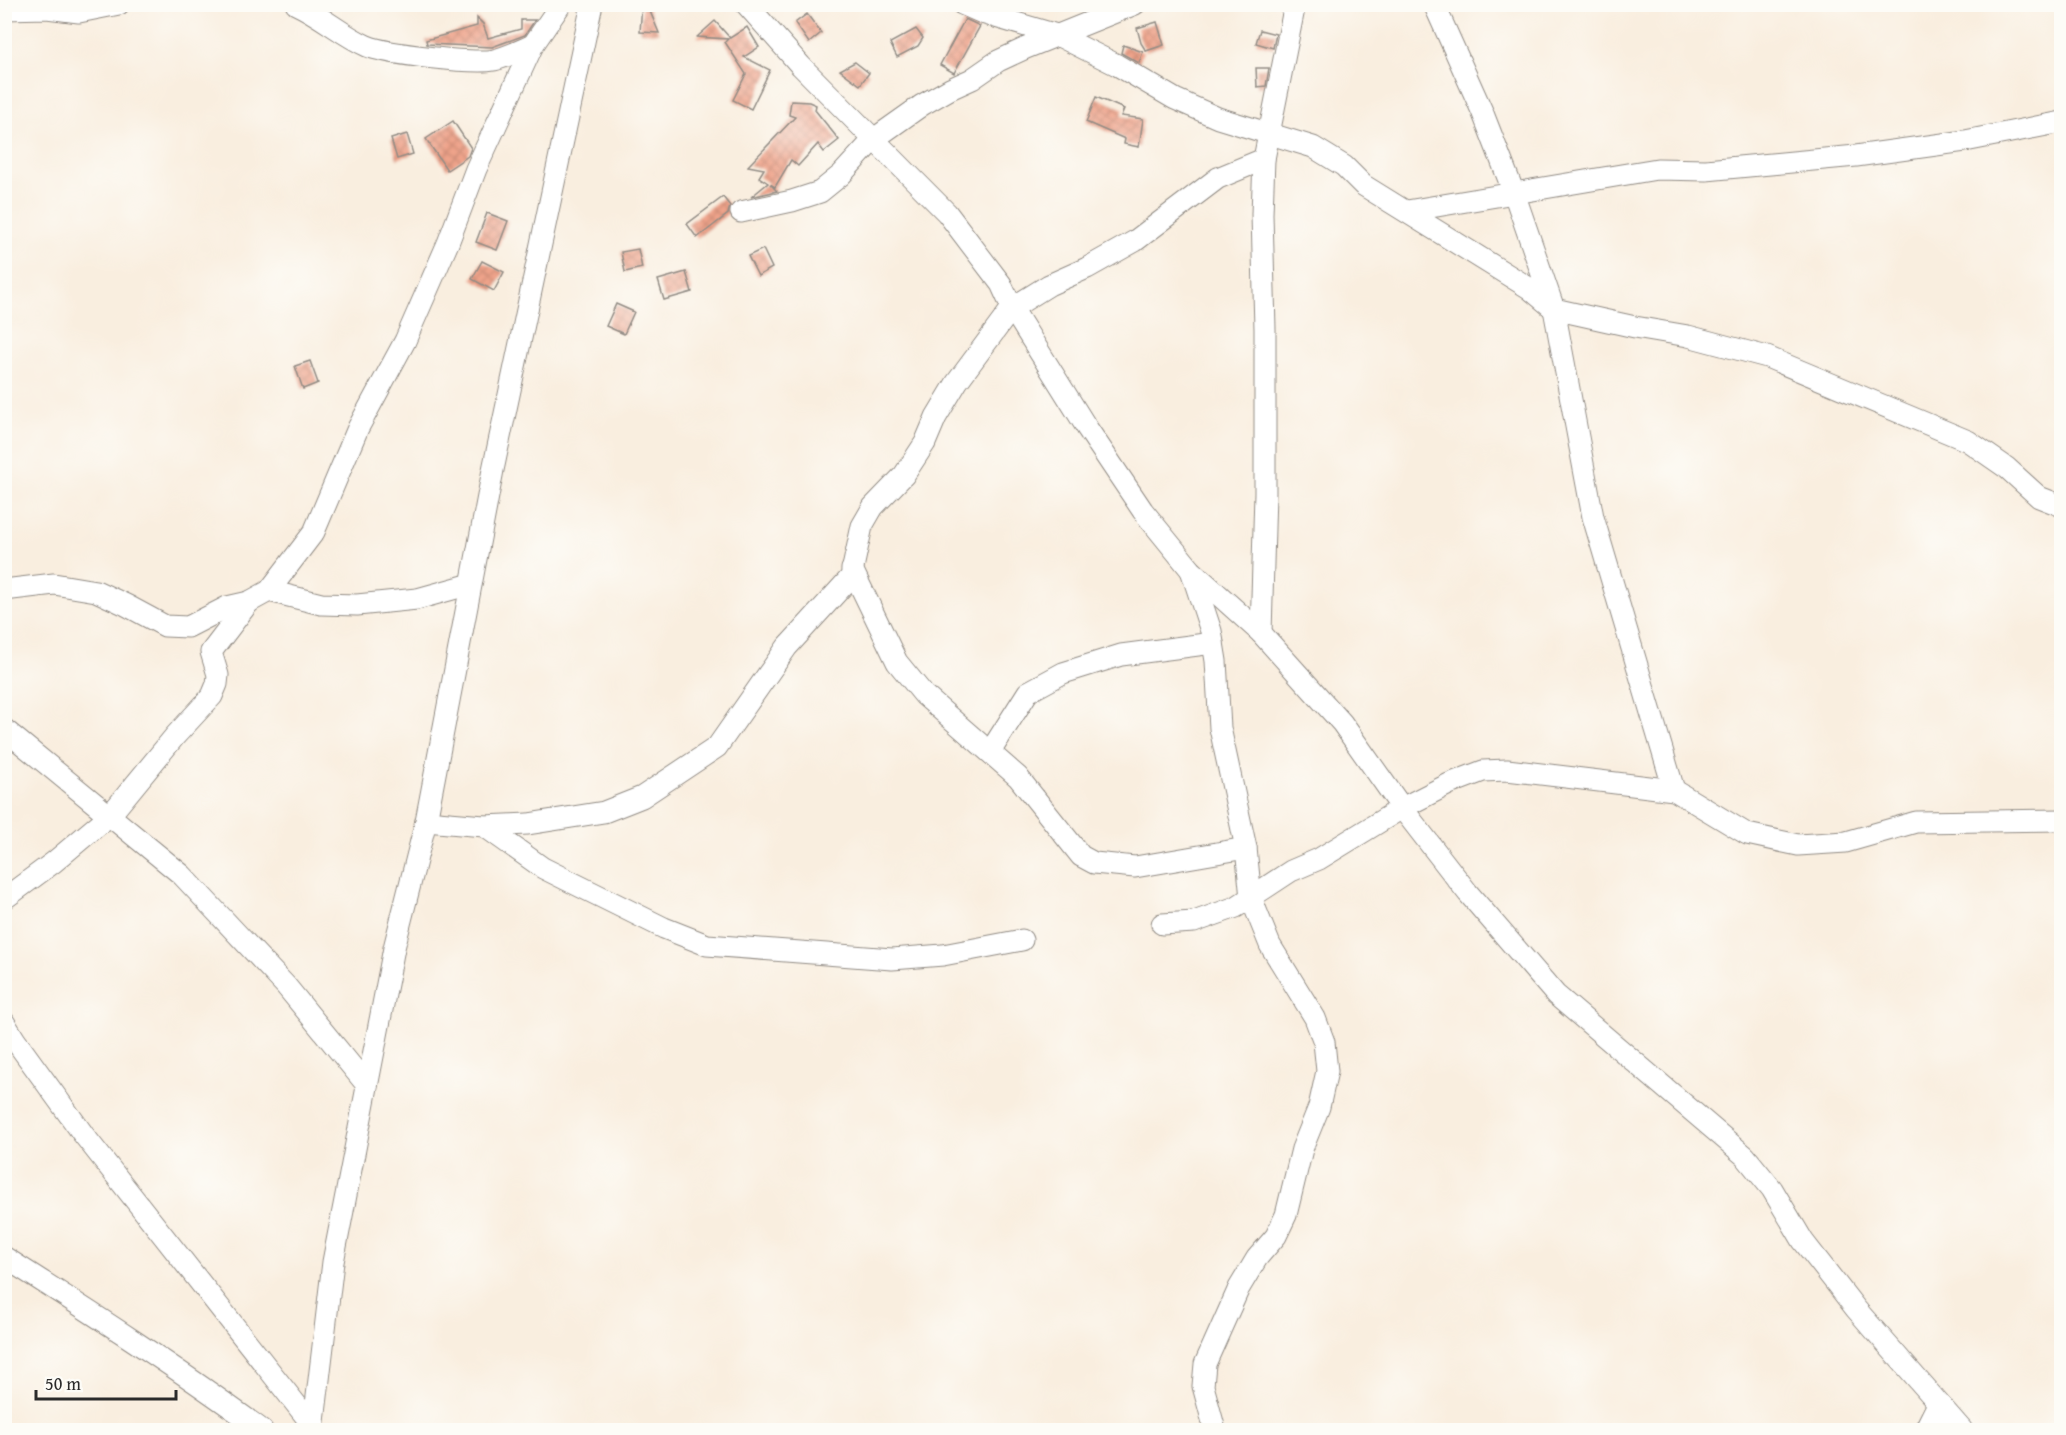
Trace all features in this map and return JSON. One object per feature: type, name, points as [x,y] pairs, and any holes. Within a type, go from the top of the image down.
[{"type":"street","points":[[4,9],[46,8],[79,12],[119,4]]},
{"type":"street","points":[[296,4],[316,13],[343,33],[368,46],[395,52],[467,61],[495,60],[533,45]]},
{"type":"street","points":[[4,590],[54,584],[96,591],[165,626],[188,627],[227,607],[249,602],[269,591],[314,532],[358,428],[405,341],[448,243],[476,169],[533,45],[561,4]]},
{"type":"street","points":[[314,1429],[333,1262],[367,1085],[394,948],[426,821],[492,470],[592,4]]},
{"type":"street","points":[[746,4],[801,66],[947,213],[1001,284],[1012,308],[1087,428],[1143,511],[1191,570],[1262,633],[1342,723],[1402,808],[1468,894],[1556,995],[1745,1156],[1772,1189],[1803,1241],[1856,1309],[1962,1431]]},
{"type":"street","points":[[962,4],[985,14],[1057,35],[1117,65],[1186,104],[1218,118],[1313,147],[1344,166],[1363,185],[1529,288],[1554,309],[1688,336],[1767,357],[1968,441],[2007,468],[2038,497],[2061,506]]},
{"type":"street","points":[[741,212],[792,201],[820,192],[841,175],[874,139],[922,105],[972,80],[998,61],[1135,4]]},
{"type":"street","points":[[1262,633],[1265,493],[1262,214],[1264,159],[1295,4]]},
{"type":"street","points":[[1434,4],[1482,111],[1514,193],[1554,309],[1593,517],[1674,790]]},
{"type":"street","points":[[1407,211],[1657,169],[1706,170],[1867,155],[1965,141],[2061,122]]},
{"type":"street","points":[[426,821],[484,826],[528,824],[604,812],[642,796],[717,747],[787,647],[851,577],[862,526],[873,507],[904,475],[925,443],[936,417],[957,382],[1012,308],[1049,285],[1087,268],[1135,241],[1218,178],[1264,159]]},
{"type":"street","points":[[852,568],[897,662],[924,695],[1018,777],[1081,856],[1094,862],[1135,867],[1246,848]]},
{"type":"street","points":[[1191,570],[1211,631],[1216,661],[1220,728],[1246,848],[1251,898],[1270,945],[1315,1018],[1324,1042],[1327,1071],[1319,1107],[1302,1149],[1287,1215],[1276,1236],[1257,1258],[1239,1288],[1205,1364],[1203,1386],[1215,1431]]},
{"type":"street","points":[[269,591],[321,604],[357,605],[417,599],[471,584]]},
{"type":"street","points":[[4,898],[54,862],[111,814],[175,736],[212,696],[218,675],[211,652],[249,602]]},
{"type":"street","points":[[990,752],[1028,693],[1064,673],[1121,655],[1213,644]]},
{"type":"street","points":[[4,729],[183,875],[286,986],[367,1085]]},
{"type":"street","points":[[1162,924],[1194,922],[1236,907],[1279,879],[1319,859],[1402,808],[1449,784],[1483,771],[1507,770],[1674,790],[1747,834],[1798,845],[1846,842],[1916,822],[2061,820]]},
{"type":"street","points":[[484,826],[543,868],[664,928],[707,945],[892,959],[943,955],[1022,940]]},
{"type":"street","points":[[1246,848],[1279,879]]},
{"type":"street","points":[[4,1022],[83,1134],[314,1429]]},
{"type":"street","points":[[4,1257],[93,1313],[218,1398],[262,1431]]},
{"type":"street","points":[[1925,1431],[1938,1404]]},
{"type":"building","points":[[642,4],[647,4],[659,33],[640,32]]},
{"type":"building","points":[[807,14],[821,33],[809,43],[795,23]]},
{"type":"building","points":[[477,18],[483,24],[488,38],[521,29],[521,20],[535,20],[525,35],[492,47],[427,44],[426,40],[477,26]]},
{"type":"building","points":[[965,19],[980,26],[954,73],[940,65]]},
{"type":"building","points":[[715,21],[730,38],[747,27],[759,47],[744,57],[770,70],[751,109],[733,100],[746,74],[725,42],[728,39],[697,37]]},
{"type":"building","points":[[1157,22],[1164,45],[1146,51],[1137,28]]},
{"type":"building","points":[[916,29],[923,38],[918,46],[897,57],[890,43]]},
{"type":"building","points":[[1260,30],[1276,34],[1273,48],[1256,43]]},
{"type":"building","points":[[1123,45],[1143,52],[1139,63],[1121,53]]},
{"type":"building","points":[[855,62],[869,73],[860,85],[840,70]]},
{"type":"building","points":[[1256,68],[1269,68],[1266,86],[1257,87]]},
{"type":"building","points":[[1096,97],[1124,109],[1121,116],[1143,119],[1139,147],[1124,144],[1125,139],[1086,122]]},
{"type":"building","points":[[791,101],[809,102],[816,105],[815,110],[839,140],[824,152],[818,144],[798,166],[791,160],[775,187],[770,184],[777,191],[751,197],[768,183],[759,177],[764,169],[748,166],[795,117],[789,115]]},
{"type":"building","points":[[453,121],[471,148],[468,156],[447,170],[426,139]]},
{"type":"building","points":[[407,134],[413,154],[397,159],[391,139]]},
{"type":"building","points":[[723,197],[730,206],[728,214],[697,238],[687,224]]},
{"type":"building","points":[[487,213],[508,221],[497,250],[476,242]]},
{"type":"building","points":[[638,249],[642,268],[625,272],[621,252]]},
{"type":"building","points":[[763,249],[772,268],[758,276],[748,256]]},
{"type":"building","points":[[482,261],[504,272],[494,291],[472,279]]},
{"type":"building","points":[[686,272],[692,292],[664,300],[658,280]]},
{"type":"building","points":[[616,304],[634,312],[624,334],[606,326]]},
{"type":"building","points":[[310,361],[318,383],[303,389],[295,366]]}]
